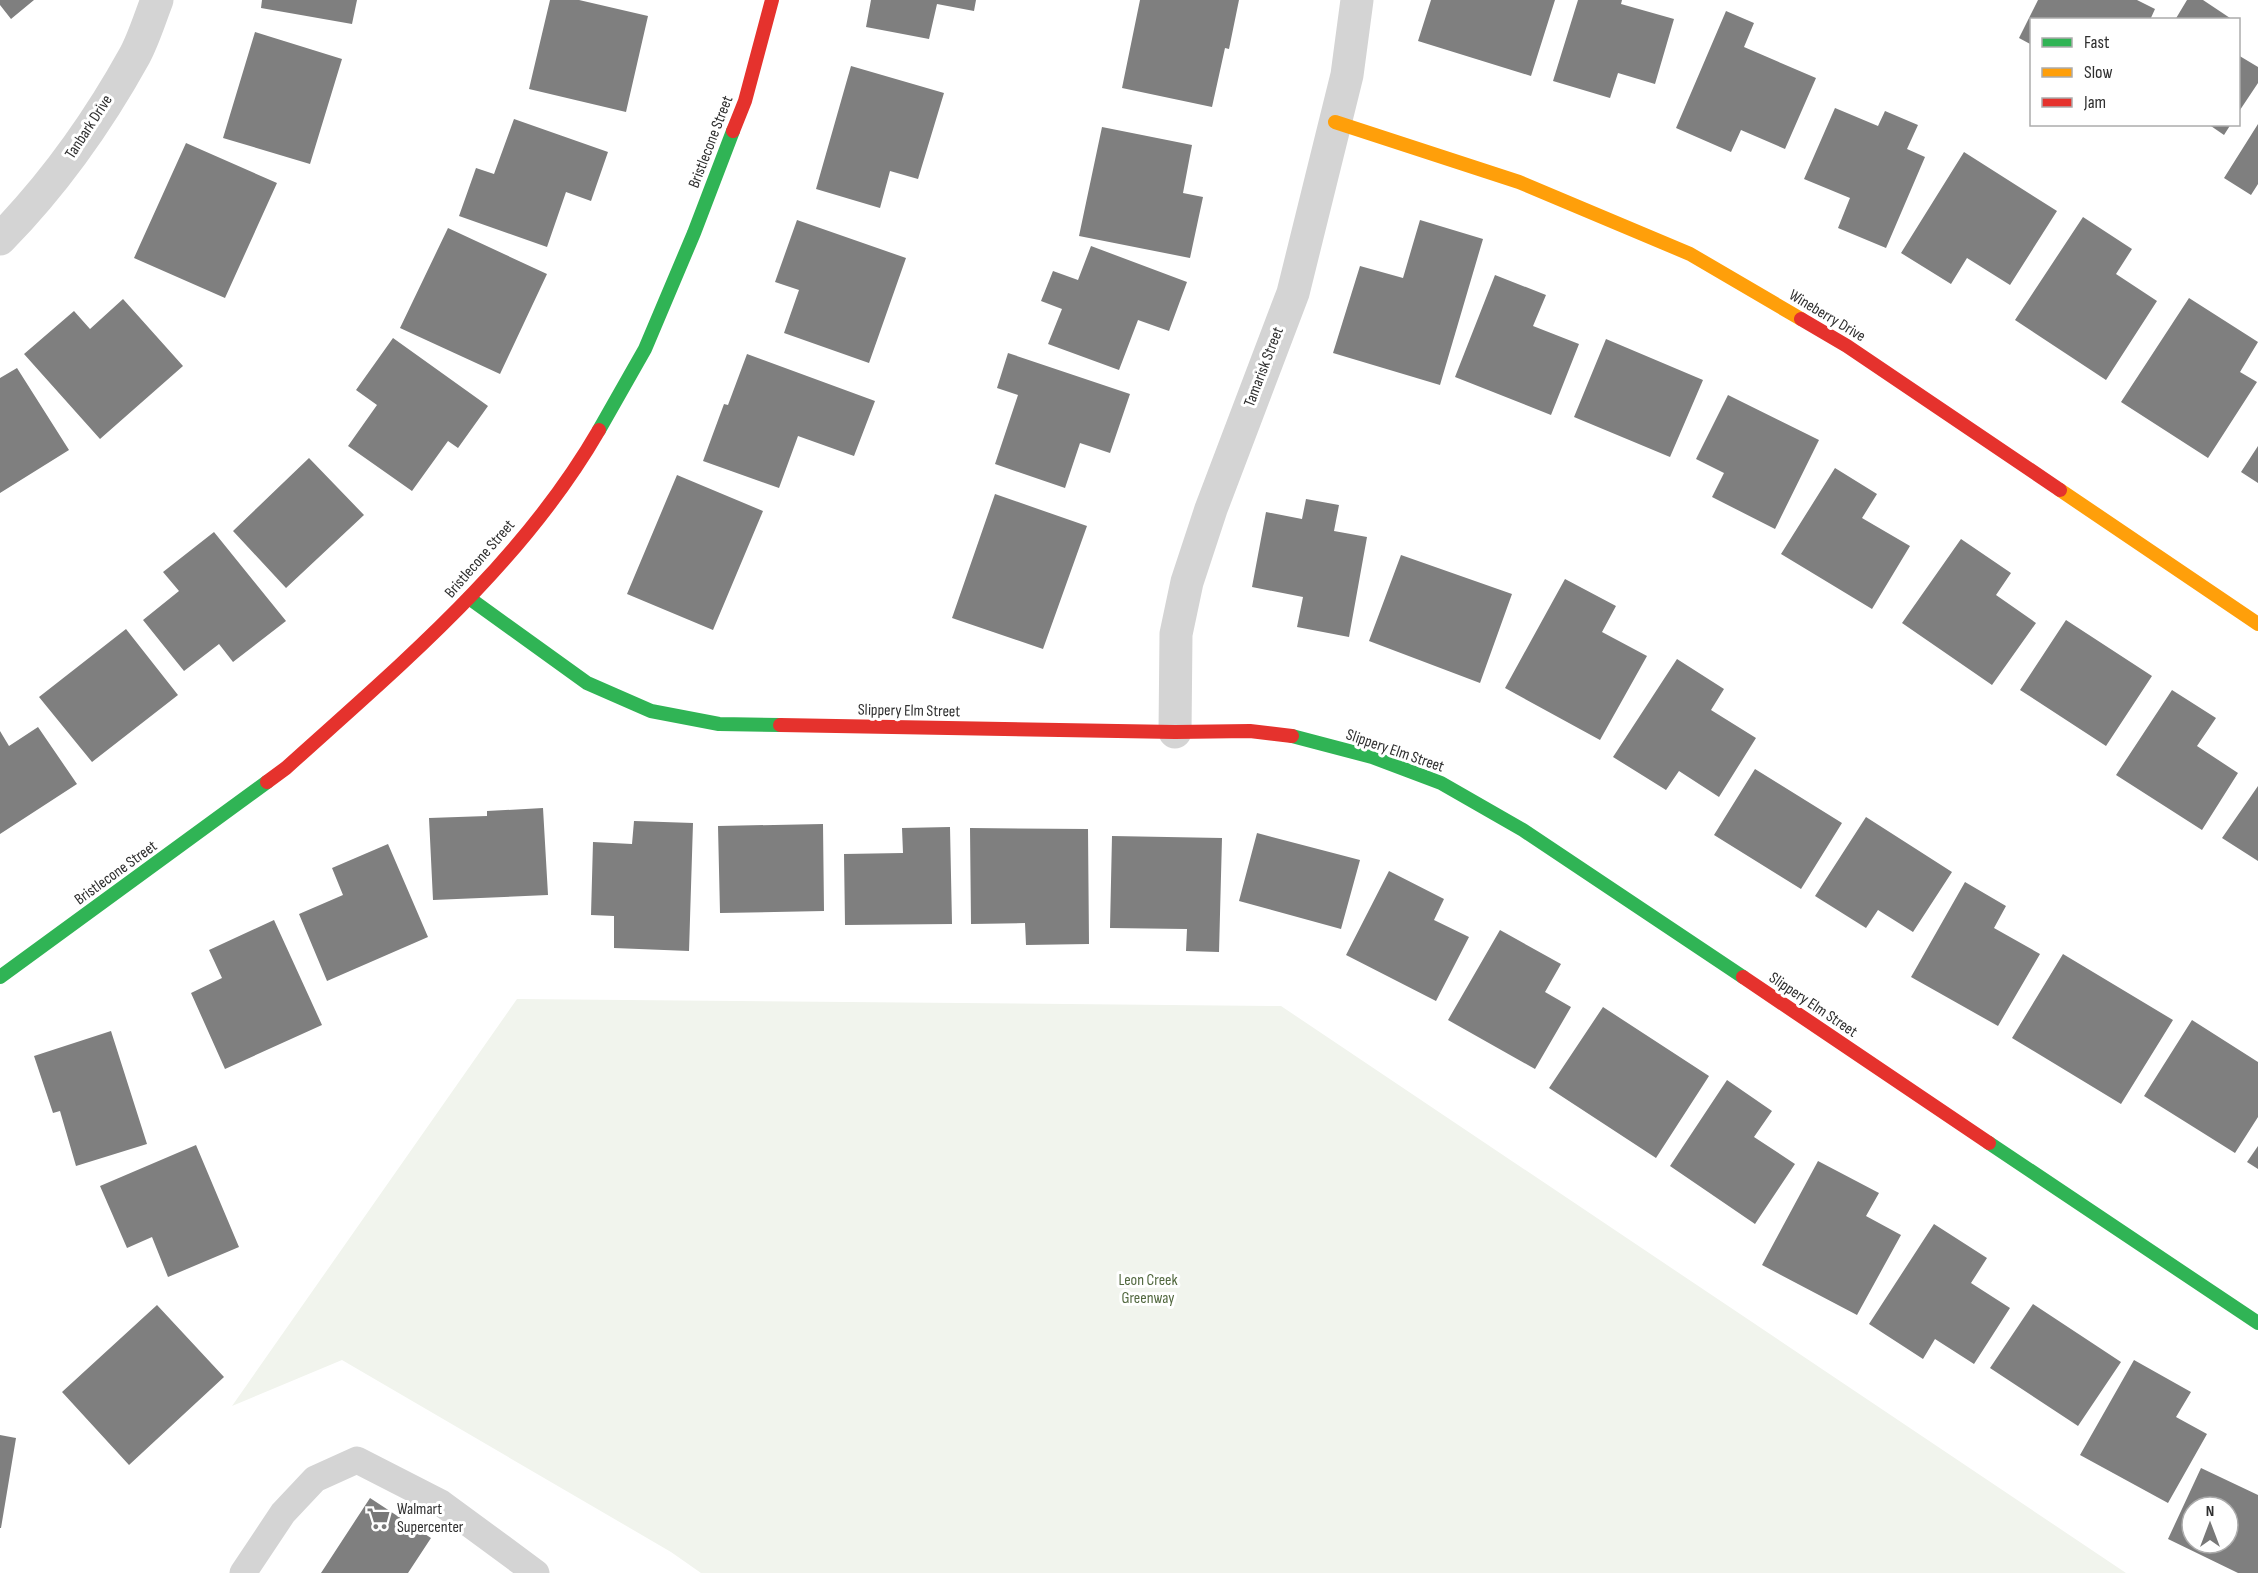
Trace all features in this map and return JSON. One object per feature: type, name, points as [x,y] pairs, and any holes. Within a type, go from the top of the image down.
[{"type":"street","name":"Tanbark Drive","points":[[2,232],[34,204],[77,149],[136,54],[157,0]]},
{"type":"street","name":"Bristlecone Street","points":[[0,977],[286,768],[436,633],[501,564],[578,466],[645,349],[694,233],[745,101],[772,0]]},
{"type":"street","name":"Tamarisk Street","points":[[1175,732],[1176,634],[1187,582],[1211,509],[1293,293],[1347,75],[1357,0]]},
{"type":"street","name":"Wineberry Drive","points":[[1335,122],[1519,182],[1690,254],[1847,346],[2258,624]]},
{"type":"street","name":"Slippery Elm Street","points":[[469,598],[587,683],[651,711],[718,724],[1175,732],[1250,731],[1292,736],[1372,757],[1442,783],[1523,830],[2258,1323]]},
{"type":"lane","points":[[243,1573],[283,1513],[315,1479],[357,1460],[441,1503],[536,1573]]},
{"type":"green space","name":"Leon Creek Greenway","points":[[517,999],[1281,1006],[2126,1573],[701,1573],[671,1552],[342,1360],[232,1406]]},
{"type":"building","points":[[0,0],[34,0],[11,19],[0,5]]},
{"type":"building","points":[[262,0],[357,0],[352,24],[261,8]]},
{"type":"building","points":[[550,0],[579,0],[648,16],[626,112],[529,89]]},
{"type":"building","points":[[871,0],[976,0],[974,11],[937,4],[929,39],[866,27]]},
{"type":"building","points":[[1140,0],[1239,0],[1229,49],[1225,48],[1212,107],[1122,88]]},
{"type":"building","points":[[1431,0],[1555,0],[1531,76],[1418,41]]},
{"type":"building","points":[[1578,0],[1622,0],[1621,4],[1674,19],[1655,84],[1618,73],[1610,98],[1553,81]]},
{"type":"building","points":[[2038,0],[2137,0],[2155,9],[2151,18],[2030,18],[2030,44],[2019,38]]},
{"type":"building","points":[[2187,0],[2203,0],[2230,18],[2176,18]]},
{"type":"building","points":[[1726,11],[1754,23],[1744,47],[1816,78],[1785,149],[1741,130],[1731,152],[1676,128]]},
{"type":"building","points":[[255,32],[342,59],[310,164],[223,138]]},
{"type":"building","points":[[2240,56],[2258,67],[2258,83],[2240,110]]},
{"type":"building","points":[[851,66],[944,93],[918,179],[890,171],[880,208],[816,189]]},
{"type":"building","points":[[1835,108],[1878,126],[1885,111],[1918,125],[1907,149],[1925,157],[1886,248],[1838,228],[1850,198],[1804,179]]},
{"type":"building","points":[[514,119],[608,152],[591,201],[566,192],[547,247],[459,216],[476,168],[494,174]]},
{"type":"building","points":[[2258,124],[2258,184],[2251,195],[2224,178]]},
{"type":"building","points":[[2211,126],[2230,126],[2224,135]]},
{"type":"building","points":[[1102,127],[1192,145],[1183,193],[1203,197],[1190,258],[1079,236]]},
{"type":"building","points":[[186,143],[277,183],[225,298],[134,258]]},
{"type":"building","points":[[1964,152],[2057,211],[2010,285],[1967,258],[1951,284],[1901,253]]},
{"type":"building","points":[[2083,217],[2132,249],[2116,274],[2157,301],[2106,380],[2015,320]]},
{"type":"building","points":[[797,220],[906,258],[869,363],[784,333],[799,290],[775,282]]},
{"type":"building","points":[[1420,220],[1483,239],[1440,385],[1333,353],[1360,266],[1403,278]]},
{"type":"building","points":[[448,228],[547,274],[500,374],[400,328]]},
{"type":"building","points":[[1091,246],[1187,282],[1169,331],[1138,320],[1119,370],[1048,344],[1062,309],[1041,301],[1053,271],[1078,280]]},
{"type":"building","points":[[1495,275],[1546,295],[1533,326],[1579,344],[1551,415],[1455,377]]},
{"type":"building","points":[[2189,298],[2258,342],[2240,372],[2257,382],[2208,458],[2121,402]]},
{"type":"building","points":[[123,299],[183,366],[100,439],[24,354],[74,311],[90,329]]},
{"type":"building","points":[[393,338],[488,406],[458,448],[448,441],[412,491],[348,446],[377,405],[356,390]]},
{"type":"building","points":[[1606,339],[1703,380],[1670,457],[1574,417]]},
{"type":"building","points":[[1008,353],[1130,394],[1110,453],[1080,443],[1065,488],[995,464],[1018,395],[997,388]]},
{"type":"building","points":[[747,354],[875,401],[854,456],[798,436],[779,488],[703,461],[724,404],[728,405]]},
{"type":"building","points":[[17,368],[69,450],[0,493],[0,378]]},
{"type":"building","points":[[1728,395],[1819,440],[1775,529],[1712,497],[1724,473],[1696,459]]},
{"type":"building","points":[[2258,446],[2258,483],[2241,472]]},
{"type":"building","points":[[309,458],[364,515],[286,588],[233,531]]},
{"type":"building","points":[[1835,468],[1877,494],[1862,518],[1910,546],[1872,609],[1781,554]]},
{"type":"building","points":[[677,475],[763,511],[713,630],[627,594]]},
{"type":"building","points":[[995,494],[1087,526],[1043,649],[952,618]]},
{"type":"building","points":[[1306,499],[1339,505],[1334,531],[1367,537],[1349,637],[1297,627],[1303,597],[1252,587],[1266,512],[1302,519]]},
{"type":"building","points":[[214,532],[286,621],[233,662],[219,644],[184,671],[143,620],[179,591],[163,572]]},
{"type":"building","points":[[1961,539],[2011,573],[1996,595],[2036,623],[1992,685],[1902,623]]},
{"type":"building","points":[[1401,555],[1512,594],[1480,683],[1369,641]]},
{"type":"building","points":[[1565,579],[1616,606],[1602,632],[1647,656],[1600,740],[1505,688]]},
{"type":"building","points":[[2066,620],[2152,676],[2106,746],[2020,690]]},
{"type":"building","points":[[126,629],[178,695],[92,762],[39,697]]},
{"type":"building","points":[[1677,659],[1724,689],[1711,710],[1756,738],[1719,797],[1679,771],[1666,790],[1613,757]]},
{"type":"building","points":[[2172,690],[2216,718],[2197,746],[2238,773],[2202,830],[2116,775]]},
{"type":"building","points":[[38,727],[77,784],[0,834],[0,731],[9,746]]},
{"type":"building","points":[[1755,769],[1842,823],[1801,889],[1714,835]]},
{"type":"building","points":[[2258,786],[2258,861],[2222,838]]},
{"type":"building","points":[[543,808],[548,895],[433,900],[429,818],[487,816],[487,811]]},
{"type":"building","points":[[1866,817],[1952,872],[1913,932],[1878,910],[1866,928],[1815,896]]},
{"type":"building","points":[[634,821],[693,823],[689,951],[614,948],[614,916],[591,915],[593,842],[632,844]]},
{"type":"building","points":[[823,824],[824,911],[720,913],[718,826]]},
{"type":"building","points":[[950,827],[952,924],[845,925],[844,854],[903,853],[902,828]]},
{"type":"building","points":[[970,828],[1088,829],[1089,944],[1026,945],[1025,923],[971,924]]},
{"type":"building","points":[[1257,833],[1360,860],[1341,929],[1239,901]]},
{"type":"building","points":[[1112,836],[1222,838],[1219,952],[1186,951],[1187,929],[1110,928]]},
{"type":"building","points":[[388,844],[428,937],[327,981],[299,914],[343,895],[332,868]]},
{"type":"building","points":[[1389,871],[1444,899],[1434,920],[1469,937],[1436,1001],[1346,955]]},
{"type":"building","points":[[1965,882],[2006,906],[1994,928],[2040,954],[1998,1026],[1911,977]]},
{"type":"building","points":[[274,920],[322,1025],[225,1069],[191,993],[222,978],[209,950]]},
{"type":"building","points":[[1500,930],[1561,964],[1545,992],[1571,1007],[1535,1069],[1448,1020]]},
{"type":"building","points":[[2063,954],[2173,1020],[2121,1104],[2012,1038]]},
{"type":"building","points":[[1603,1007],[1709,1076],[1656,1158],[1549,1088]]},
{"type":"building","points":[[2192,1020],[2258,1062],[2258,1117],[2235,1153],[2144,1096]]},
{"type":"building","points":[[111,1031],[147,1144],[76,1166],[60,1111],[53,1113],[34,1056]]},
{"type":"building","points":[[1727,1080],[1772,1111],[1754,1137],[1795,1164],[1755,1224],[1670,1166]]},
{"type":"building","points":[[196,1145],[239,1247],[168,1277],[152,1237],[127,1248],[100,1186]]},
{"type":"building","points":[[2258,1146],[2258,1169],[2247,1162]]},
{"type":"building","points":[[1818,1161],[1879,1193],[1866,1216],[1901,1235],[1857,1315],[1762,1265]]},
{"type":"building","points":[[1934,1224],[1987,1258],[1971,1283],[2010,1308],[1974,1364],[1935,1339],[1923,1359],[1869,1324]]},
{"type":"building","points":[[2033,1304],[2121,1362],[2078,1426],[1990,1368]]},
{"type":"building","points":[[157,1305],[224,1377],[129,1465],[62,1392]]},
{"type":"building","points":[[2134,1360],[2191,1392],[2176,1417],[2207,1434],[2168,1503],[2080,1455]]},
{"type":"building","points":[[0,1435],[16,1438],[1,1528],[0,1528]]},
{"type":"building","points":[[2201,1468],[2258,1495],[2258,1573],[2238,1573],[2201,1555],[2240,1555],[2240,1495],[2188,1495]]},
{"type":"building","name":"Walmart Supercenter","points":[[370,1498],[431,1538],[408,1573],[321,1573]]},
{"type":"building","points":[[2180,1513],[2180,1545],[2168,1539]]},
{"type":"traffic: fast","points":[[599,430],[645,349],[694,233],[733,131]]},
{"type":"traffic: fast","points":[[469,598],[587,683],[651,711],[719,724],[780,725]]},
{"type":"traffic: fast","points":[[1292,736],[1372,757],[1441,783],[1523,830],[1743,977]]},
{"type":"traffic: fast","points":[[0,977],[267,782]]},
{"type":"traffic: fast","points":[[1989,1143],[2258,1323]]},
{"type":"traffic: slow","points":[[1335,122],[1519,182],[1690,254],[1801,319]]},
{"type":"traffic: slow","points":[[2060,490],[2258,624]]},
{"type":"traffic: jam","points":[[733,131],[745,101],[772,0]]},
{"type":"traffic: jam","points":[[1801,319],[1847,346],[2060,490]]},
{"type":"traffic: jam","points":[[267,782],[286,768],[372,691],[456,611],[496,569],[568,479],[599,430]]},
{"type":"traffic: jam","points":[[780,725],[1175,732],[1250,731],[1292,736]]},
{"type":"traffic: jam","points":[[1743,977],[1989,1143]]},
{"type":"place","name":"Walmart Supercenter","points":[[379,1518]]}]
